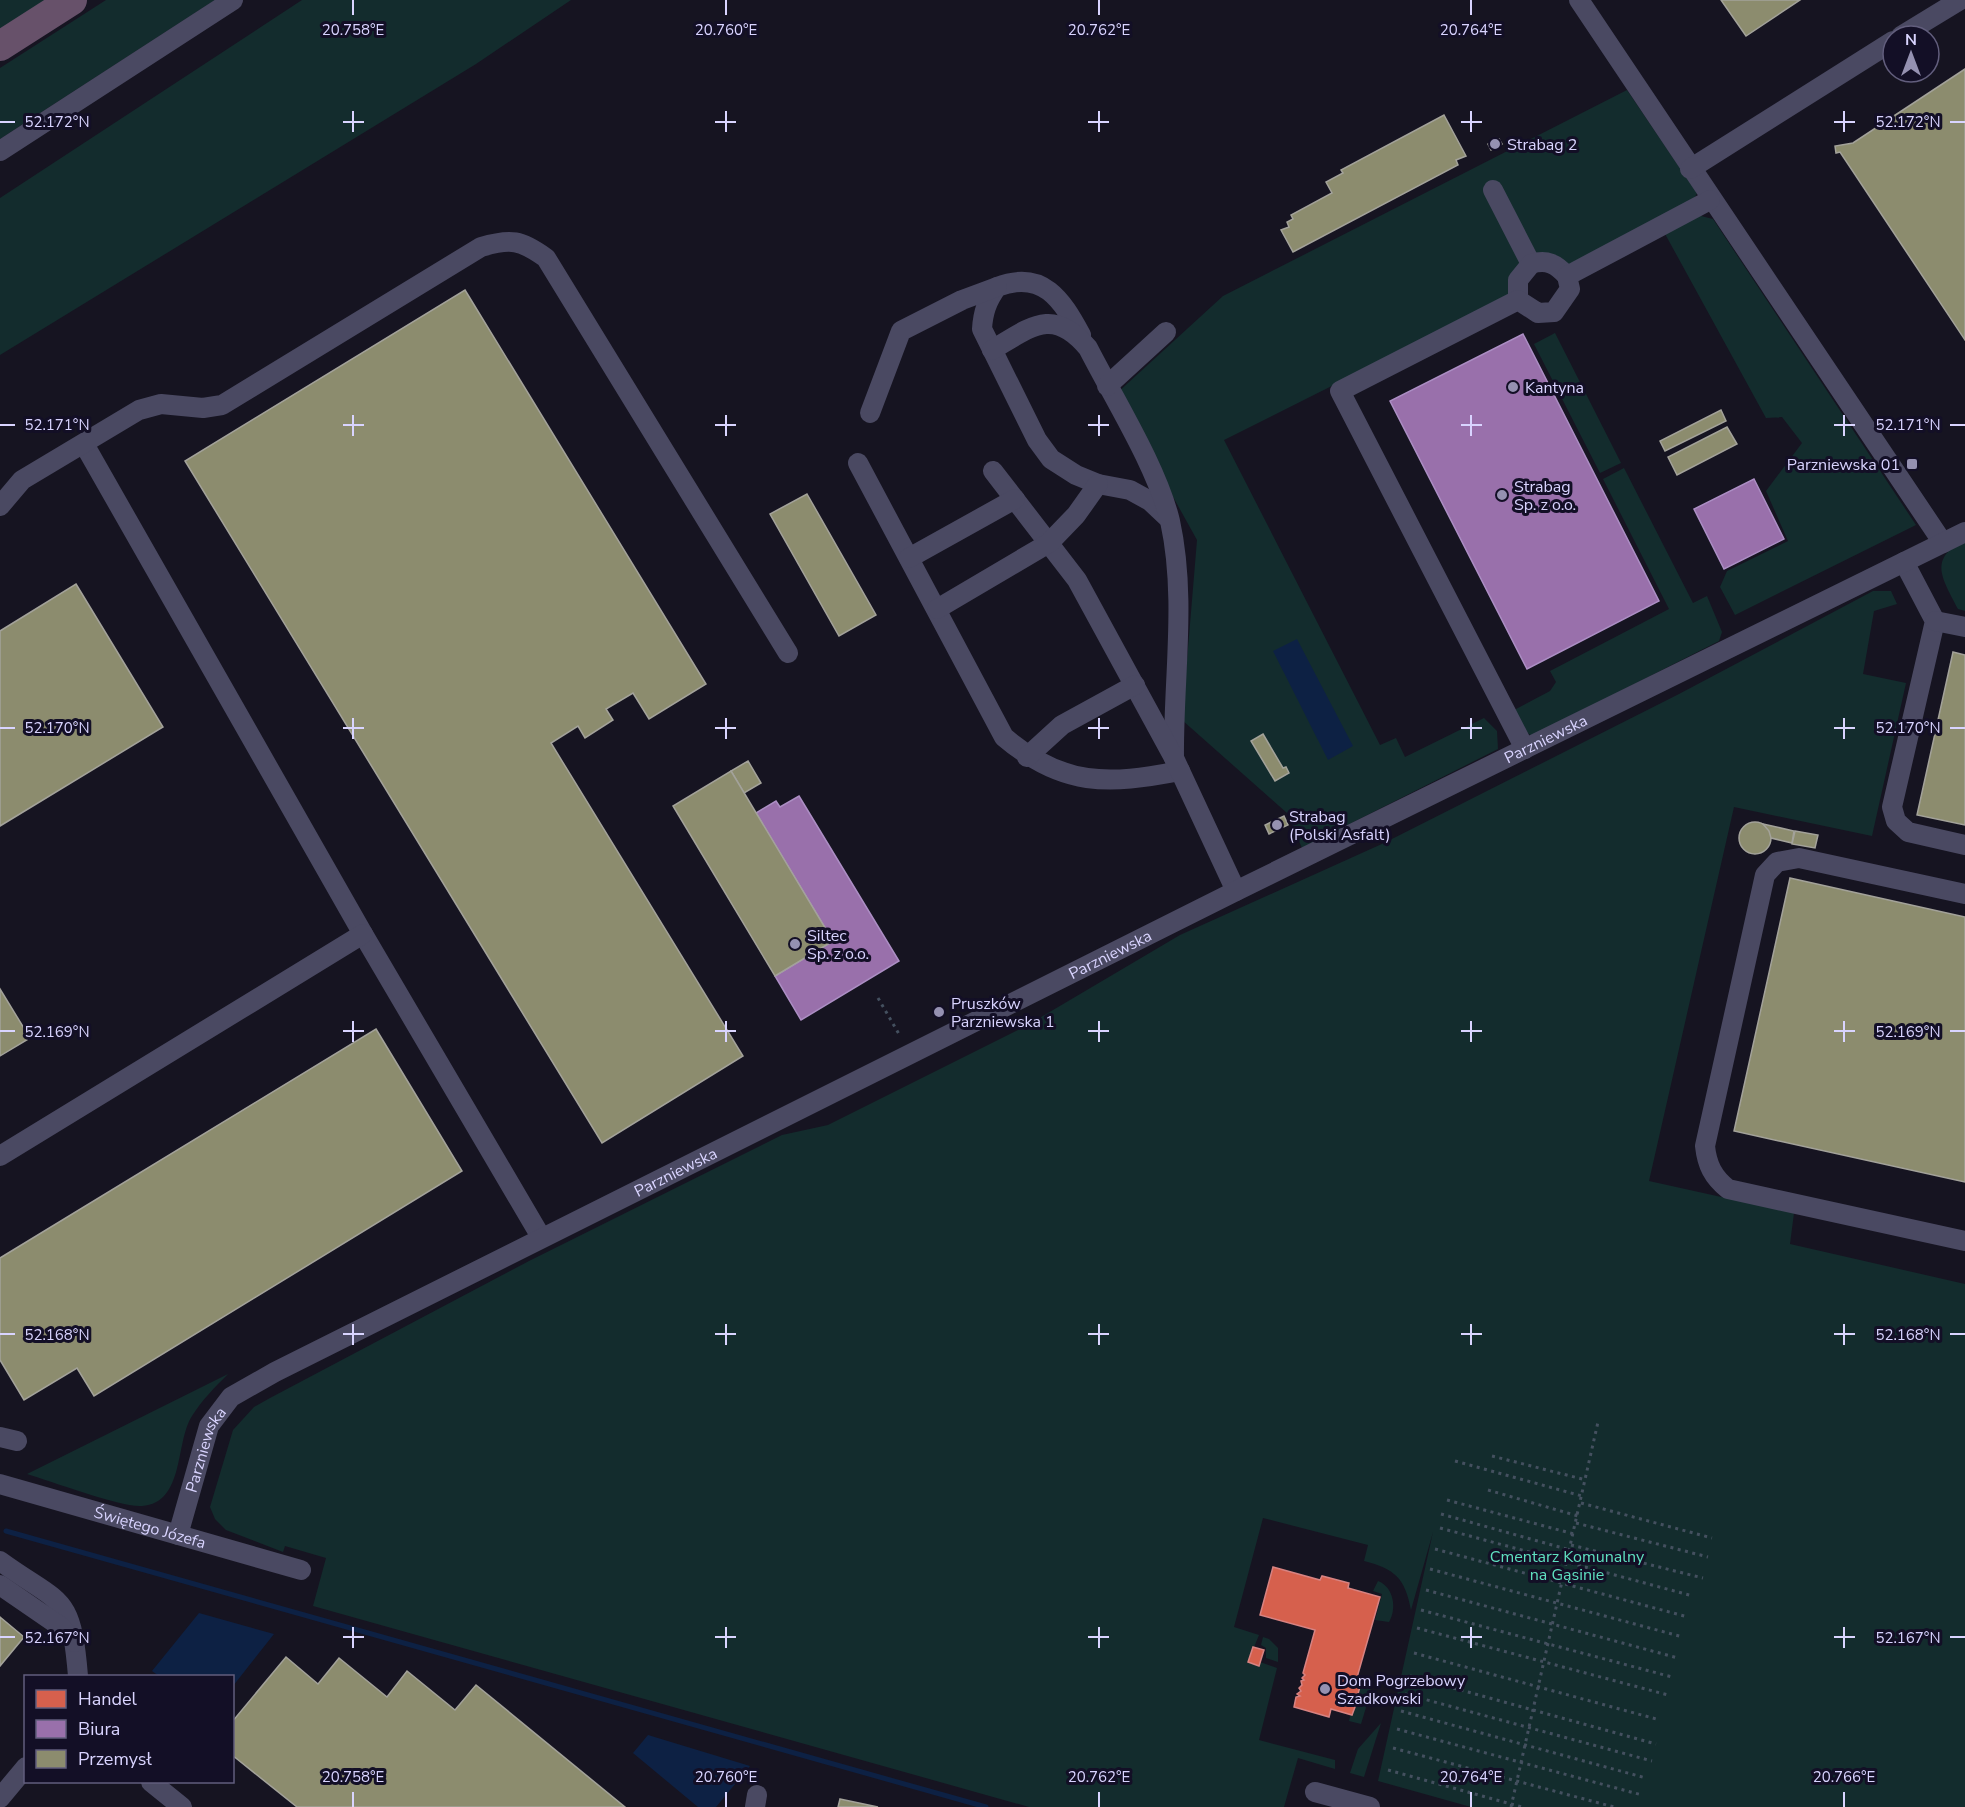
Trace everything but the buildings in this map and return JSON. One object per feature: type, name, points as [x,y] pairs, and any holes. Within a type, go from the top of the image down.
[{"type":"highway","points":[[0,46],[72,0]]},
{"type":"street","points":[[0,151],[233,0]]},
{"type":"street","points":[[1579,0],[1710,200],[1943,543]]},
{"type":"street","points":[[1921,24],[1960,0]]},
{"type":"street","points":[[1690,169],[1881,49]]},
{"type":"street","points":[[1493,190],[1531,264]]},
{"type":"street","points":[[1567,276],[1710,200]]},
{"type":"street","points":[[0,506],[22,480],[139,410],[161,404],[204,408],[222,405],[481,246],[501,240],[525,243],[546,258],[788,653]]},
{"type":"street","points":[[1548,262],[1559,267],[1567,276],[1570,289],[1554,312],[1538,313],[1518,300],[1518,280],[1531,264],[1548,262]]},
{"type":"street","points":[[870,413],[901,331],[962,300],[997,287],[1021,282],[1041,285],[1064,305],[1156,480],[1169,519],[1176,551],[1179,618],[1173,701],[1177,764]]},
{"type":"street","points":[[997,287],[988,299],[983,314],[982,329],[1037,440],[1051,459],[1076,475],[1098,484],[1130,490],[1150,501],[1169,519]]},
{"type":"street","points":[[1518,300],[1340,391],[1519,752]]},
{"type":"street","points":[[992,350],[1045,323],[1057,323],[1075,333],[1088,348]]},
{"type":"street","points":[[1107,386],[1167,332]]},
{"type":"street","points":[[84,444],[363,934],[541,1237]]},
{"type":"street","points":[[858,463],[1004,737],[1027,757],[1058,771],[1109,782],[1137,780],[1177,764]]},
{"type":"street","points":[[993,471],[1077,580],[1177,764],[1236,891]]},
{"type":"street","points":[[937,609],[1049,543],[1076,515],[1098,484]]},
{"type":"street","points":[[909,558],[1015,499]]},
{"type":"street","name":"Parzniewska","points":[[178,1535],[209,1426],[231,1397],[541,1237],[1965,532]]},
{"type":"street","points":[[1904,562],[1935,621],[1892,807],[1896,821],[1908,832],[1965,845]]},
{"type":"street","points":[[1935,621],[1965,627]]},
{"type":"street","points":[[1027,757],[1062,725],[1135,685]]},
{"type":"street","points":[[1490,707],[1519,752]]},
{"type":"street","points":[[1965,894],[1799,858],[1777,862],[1765,875],[1705,1146],[1706,1161],[1712,1172],[1728,1190],[1965,1241]]},
{"type":"street","points":[[0,1156],[363,934]]},
{"type":"street","name":"Świętego Józefa","points":[[1,1488],[301,1570]]},
{"type":"street","points":[[0,1561],[59,1600],[71,1623],[78,1675]]},
{"type":"street","points":[[0,1585],[62,1627],[75,1642]]},
{"type":"street","points":[[0,1798],[24,1769]]},
{"type":"street","points":[[152,1783],[182,1807]]},
{"type":"street","points":[[1315,1792],[1370,1807]]},
{"type":"path","points":[[878,998],[899,1034]]},
{"type":"path","points":[[1511,1805],[1598,1422]]},
{"type":"path","points":[[1492,1456],[1586,1480]]},
{"type":"path","points":[[1455,1461],[1582,1496]]},
{"type":"path","points":[[1488,1490],[1578,1516]]},
{"type":"path","points":[[1447,1500],[1574,1534]]},
{"type":"path","points":[[1581,1503],[1712,1538]]},
{"type":"path","points":[[1441,1514],[1570,1550]]},
{"type":"path","points":[[1576,1523],[1707,1557]]},
{"type":"path","points":[[1440,1528],[1693,1596]]},
{"type":"path","points":[[1571,1545],[1703,1578]]},
{"type":"path","points":[[1435,1549],[1688,1617]]},
{"type":"path","points":[[1430,1569],[1683,1637]]},
{"type":"path","points":[[1426,1590],[1678,1658]]},
{"type":"path","points":[[1420,1610],[1672,1677]]},
{"type":"path","points":[[1417,1628],[1668,1695]]},
{"type":"path","points":[[1414,1653],[1660,1720]]},
{"type":"path","points":[[1410,1676],[1656,1744]]},
{"type":"path","points":[[1405,1694],[1652,1761]]},
{"type":"path","points":[[1401,1711],[1646,1778]]},
{"type":"path","points":[[1397,1729],[1642,1795]]},
{"type":"path","points":[[1393,1748],[1614,1807]]},
{"type":"path","points":[[1388,1770],[1522,1807]]},
{"type":"green space","points":[[0,0],[52,0],[0,34]]},
{"type":"green space","points":[[106,0],[215,0],[0,139],[0,68]]},
{"type":"green space","points":[[302,0],[571,0],[476,64],[0,355],[0,198]]},
{"type":"green space","points":[[1627,90],[1697,193],[1691,205],[1568,266],[1536,255],[1509,297],[1224,440],[1380,745],[1396,738],[1405,757],[1484,718],[1497,731],[1498,749],[1302,848],[1287,813],[1182,720],[1197,540],[1116,394],[1223,296]]},
{"type":"green space","points":[[1697,215],[1713,219],[1916,525],[1735,615],[1720,587],[1727,571],[1788,541],[1766,491],[1802,443],[1782,417],[1766,418],[1664,232]]},
{"type":"green space","points":[[1555,333],[1621,463],[1600,473],[1534,344]]},
{"type":"green space","points":[[1624,468],[1693,603],[1707,596],[1722,632],[1719,641],[1532,736],[1512,723],[1516,709],[1550,691],[1556,682],[1550,671],[1669,609],[1603,479]]},
{"type":"green space","points":[[1965,540],[1965,611],[1958,609],[1947,588],[1942,562],[1953,547]]},
{"type":"green space","name":"Cmentarz Komunalny na Gąsinie","points":[[1873,591],[1891,591],[1897,604],[1874,611],[1863,674],[1906,683],[1872,836],[1734,807],[1649,1181],[1794,1213],[1790,1244],[1965,1284],[1965,1807],[1471,1807],[1378,1781],[1433,1532],[1411,1610],[1409,1599],[1397,1576],[1384,1568],[1364,1561],[1368,1545],[1263,1518],[1234,1627],[1259,1635],[1248,1662],[1259,1666],[1260,1662],[1277,1668],[1259,1740],[1335,1760],[1335,1769],[1298,1758],[1284,1807],[1029,1807],[313,1606],[326,1558],[285,1546],[283,1552],[226,1530],[215,1519],[210,1507],[233,1430],[254,1407],[270,1398],[529,1261],[782,1135],[828,1125],[1026,1026],[1180,935],[1384,843],[1679,694]]},
{"type":"green space","points":[[228,1374],[204,1399],[192,1416],[172,1483],[166,1494],[156,1502],[142,1506],[119,1503],[27,1474]]},
{"type":"green space","points":[[1378,1581],[1391,1593],[1393,1611],[1389,1622],[1375,1620],[1382,1594],[1373,1591]]},
{"type":"green space","points":[[1263,1637],[1269,1639],[1278,1648],[1278,1662],[1266,1658],[1266,1648],[1261,1645]]},
{"type":"green space","points":[[1359,1682],[1369,1685],[1371,1691],[1361,1724],[1349,1721]]},
{"type":"green space","points":[[1381,1723],[1364,1777],[1350,1773],[1358,1749]]},
{"type":"water","points":[[1297,639],[1353,746],[1328,760],[1273,651]]},
{"type":"water","points":[[199,1613],[274,1634],[234,1685],[234,1675],[158,1675],[152,1671]]},
{"type":"water","points":[[648,1735],[750,1766],[716,1807],[698,1807],[633,1753]]},
{"type":"waterway","points":[[6,1531],[986,1807]]},
{"type":"place","name":"Strabag 2","points":[[1495,144]]},
{"type":"place","name":"Kantyna","points":[[1513,387]]},
{"type":"place","name":"Parzniewska 01","points":[[1912,464]]},
{"type":"place","name":"Strabag Sp. z o.o.","points":[[1502,495]]},
{"type":"place","name":"Strabag (Polski Asfalt)","points":[[1277,825]]},
{"type":"place","name":"Siltec Sp. z o.o.","points":[[795,944]]},
{"type":"place","name":"Pruszków Parzniewska 1","points":[[939,1012]]},
{"type":"place","name":"Dom Pogrzebowy Szadkowski","points":[[1325,1689]]}]
